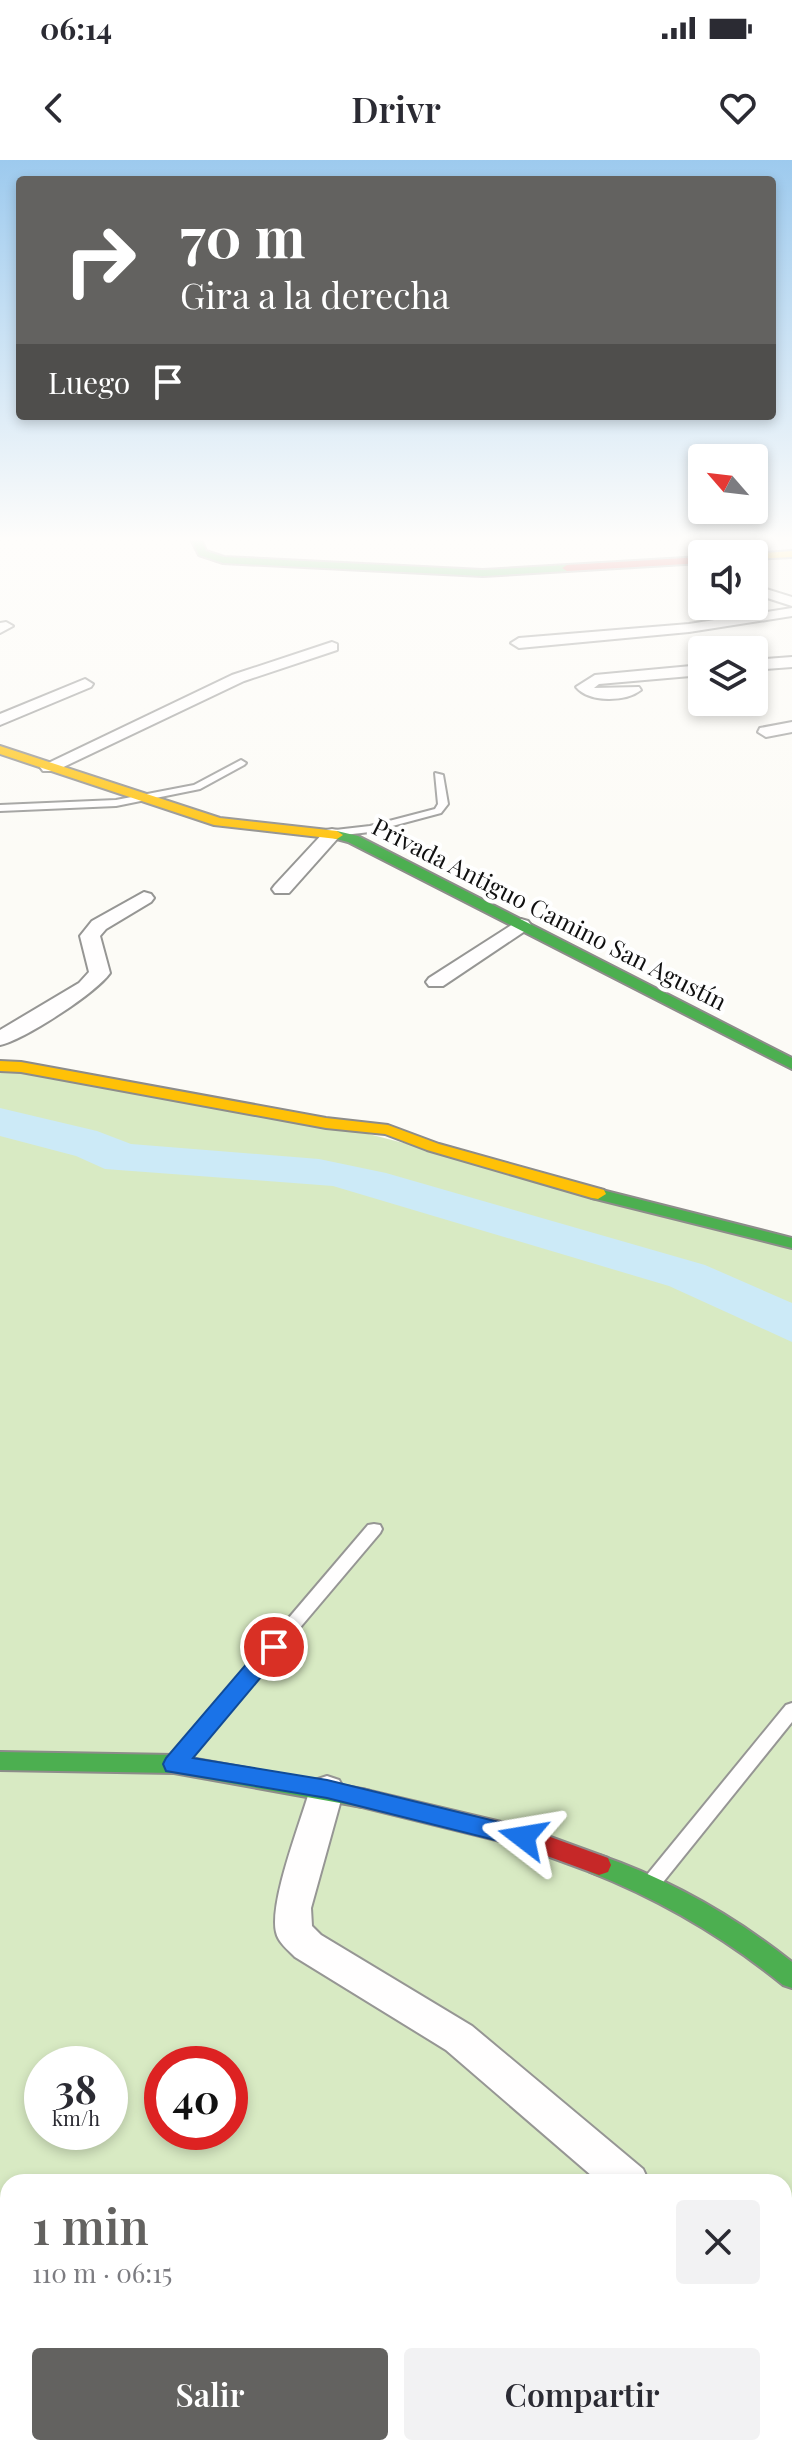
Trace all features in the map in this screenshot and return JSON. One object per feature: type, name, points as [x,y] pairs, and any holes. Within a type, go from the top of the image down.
[{"type":"street","points":[[49,767],[238,678],[329,648]]},
{"type":"street","points":[[768,664],[792,662]]},
{"type":"street","points":[[633,690],[602,694],[584,687],[595,680],[688,671]]},
{"type":"street","points":[[0,720],[85,684]]},
{"type":"street","points":[[766,732],[792,727]]},
{"type":"street","name":"Privada Antiguo Camino San Agustín","points":[[1,754],[218,822],[353,839],[792,1064]]},
{"type":"street","points":[[282,889],[332,834]]},
{"type":"street","points":[[0,1039],[86,987],[100,973],[90,936],[99,925],[144,898]]},
{"type":"street","points":[[436,982],[521,925]]},
{"type":"street","points":[[0,1066],[326,1123],[388,1130],[433,1147],[633,1204],[792,1243]]},
{"type":"street","points":[[0,1761],[174,1764],[327,1789],[523,1837],[650,1884],[746,1938],[792,1977]]},
{"type":"street","points":[[327,1789],[293,1908],[294,1932],[308,1946],[459,2038],[620,2174]]},
{"type":"lane","points":[[0,808],[116,803],[197,787],[241,763]]},
{"type":"lane","points":[[332,834],[384,826],[438,811],[443,804],[438,775]]},
{"type":"lane","points":[[174,1764],[374,1529]]},
{"type":"lane","points":[[650,1884],[792,1710]]},
{"type":"green space","points":[[0,1070],[326,1123],[792,1243],[792,2174],[0,2174]]},
{"type":"water","points":[[0,1108],[97,1131],[131,1144],[319,1159],[386,1173],[705,1265],[792,1303],[792,1342],[669,1286],[333,1186],[105,1169],[76,1156],[0,1136]]},
{"type":"traffic: fast","points":[[337,835],[353,839],[792,1064]]},
{"type":"traffic: fast","points":[[598,1194],[792,1243]]},
{"type":"traffic: fast","points":[[0,1761],[174,1764],[362,1798]]},
{"type":"traffic: fast","points":[[599,1865],[652,1887],[700,1912],[747,1942],[792,1977]]},
{"type":"traffic: slow","points":[[0,750],[218,822],[337,835]]},
{"type":"traffic: slow","points":[[0,1066],[21,1067],[326,1123],[388,1130],[433,1147],[598,1194]]},
{"type":"traffic: jam","points":[[362,1798],[523,1837],[599,1865]]},
{"type":"route","points":[[274,1647],[174,1764],[327,1789],[523,1837]]}]
